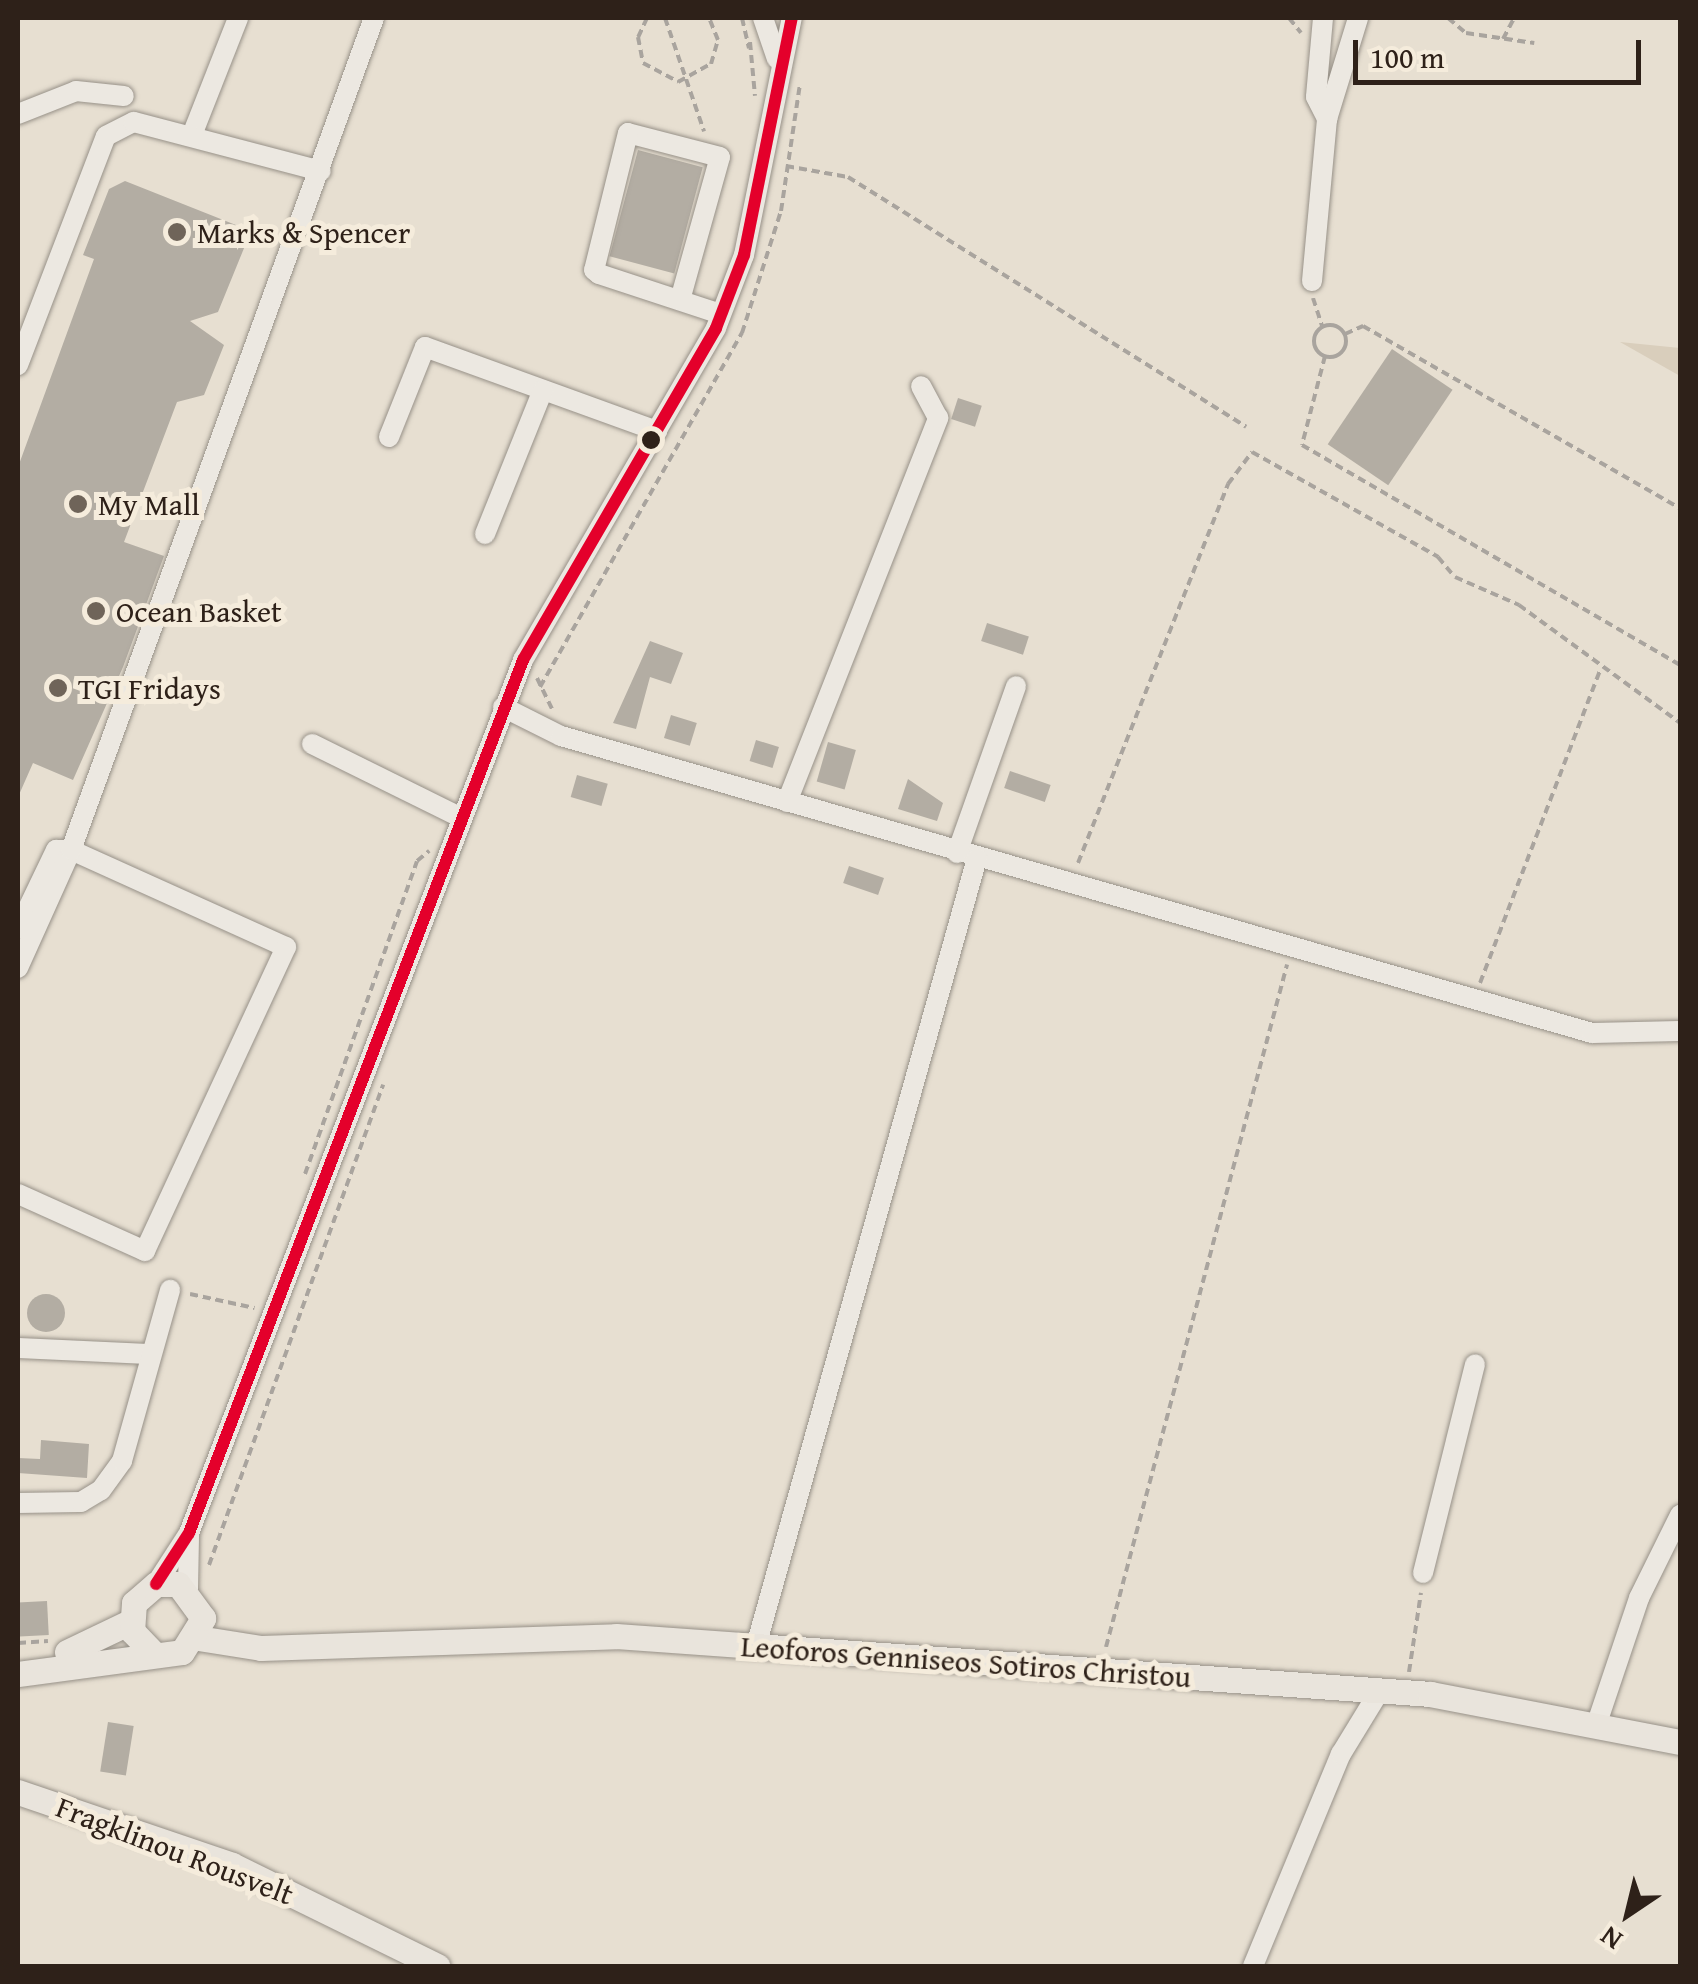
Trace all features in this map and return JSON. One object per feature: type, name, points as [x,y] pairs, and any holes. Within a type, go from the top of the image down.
[{"type":"main road","points":[[18,1659],[78,1651],[130,1622],[138,1595],[156,1584],[199,1584],[200,1628],[172,1655],[152,1652],[18,1674]]},
{"type":"main road","points":[[130,1622],[152,1652]]},
{"type":"main road","name":"Leoforos Genniseos Sotiros Christou","points":[[200,1628],[248,1646],[616,1636],[1406,1692],[1598,1720],[1680,1742]]},
{"type":"main road","name":"Fragklinou Rousvelt","points":[[18,1792],[232,1865],[437,1966]]},
{"type":"street","points":[[192,136],[238,18]]},
{"type":"street","points":[[18,968],[71,850],[374,18]]},
{"type":"street","points":[[763,18],[777,60]]},
{"type":"street","points":[[156,1584],[189,1532],[458,816],[503,707],[722,314],[765,162],[777,60],[792,18]]},
{"type":"street","points":[[1324,18],[1316,97],[1327,119]]},
{"type":"street","points":[[1312,281],[1327,119],[1358,18]]},
{"type":"street","points":[[18,114],[76,92],[124,96]]},
{"type":"street","points":[[18,364],[97,145],[134,122],[321,171]]},
{"type":"street","points":[[680,300],[720,158],[628,133],[590,262],[599,274],[722,314]]},
{"type":"street","points":[[388,437],[425,347],[657,431]]},
{"type":"street","points":[[787,802],[938,418],[921,386]]},
{"type":"street","points":[[485,534],[543,390]]},
{"type":"street","points":[[756,1646],[967,855],[1016,686]]},
{"type":"street","points":[[503,707],[562,736],[1592,1032],[1680,1030]]},
{"type":"street","points":[[312,744],[458,816]]},
{"type":"street","points":[[18,928],[56,850],[71,850],[286,951],[146,1251],[18,1194]]},
{"type":"street","points":[[18,1503],[82,1502],[101,1490],[122,1461],[170,1290]]},
{"type":"street","points":[[18,1348],[149,1354]]},
{"type":"street","points":[[1423,1573],[1475,1364]]},
{"type":"street","points":[[1598,1720],[1640,1598],[1680,1515]]},
{"type":"street","points":[[189,1532],[199,1584]]},
{"type":"street","points":[[1254,1966],[1341,1754],[1380,1690]]},
{"type":"path","points":[[647,18],[638,38],[644,64],[664,80],[686,81],[716,52],[709,18]]},
{"type":"path","points":[[665,18],[706,138]]},
{"type":"path","points":[[742,18],[749,61]]},
{"type":"path","points":[[1448,18],[1466,33],[1534,42]]},
{"type":"path","points":[[1503,38],[1514,18]]},
{"type":"path","points":[[782,165],[848,178],[1246,427]]},
{"type":"path","points":[[1312,281],[1322,326],[1313,339],[1325,356],[1302,445],[1680,666]]},
{"type":"path","points":[[1322,326],[1345,334],[1363,326],[1680,508]]},
{"type":"path","points":[[1325,356],[1344,350],[1345,334]]},
{"type":"path","points":[[1070,883],[1228,484],[1252,452],[1273,456],[1438,557],[1455,577],[1518,605],[1680,723]]},
{"type":"path","points":[[1475,997],[1601,669]]},
{"type":"path","points":[[540,687],[552,709]]},
{"type":"path","points":[[1099,1671],[1292,946]]},
{"type":"path","points":[[199,1584],[388,1074]]},
{"type":"path","points":[[170,1290],[259,1309]]},
{"type":"path","points":[[1406,1692],[1423,1573]]},
{"type":"shaded area","points":[[1620,342],[1680,348],[1680,376]]},
{"type":"building","points":[[638,150],[703,167],[674,274],[610,256]]},
{"type":"building","name":"My Mall","points":[[125,181],[251,231],[218,312],[190,321],[224,345],[204,395],[177,402],[124,542],[164,556],[123,667],[73,780],[33,763],[18,797],[18,467],[94,259],[83,255],[109,189]]},
{"type":"building","points":[[1392,349],[1453,390],[1388,485],[1328,444]]},
{"type":"building","points":[[958,398],[982,406],[975,427],[951,419]]},
{"type":"building","points":[[987,623],[1029,637],[1023,655],[981,641]]},
{"type":"building","points":[[650,641],[683,653],[671,684],[650,677],[636,729],[613,723]]},
{"type":"building","points":[[671,715],[697,723],[690,746],[664,738]]},
{"type":"building","points":[[756,740],[779,747],[773,768],[750,761]]},
{"type":"building","points":[[828,742],[856,750],[845,789],[817,781]]},
{"type":"building","points":[[1010,771],[1051,785],[1045,802],[1004,788]]},
{"type":"building","points":[[577,775],[608,784],[601,806],[571,797]]},
{"type":"building","points":[[908,779],[943,803],[937,821],[898,809]]},
{"type":"building","points":[[849,866],[884,878],[878,895],[843,883]]},
{"type":"building","points":[[46,1294],[59,1300],[65,1313],[59,1326],[46,1332],[33,1326],[27,1313],[33,1300]]},
{"type":"building","points":[[41,1440],[89,1444],[87,1478],[18,1473],[18,1458],[40,1459]]},
{"type":"building","points":[[47,1601],[49,1635],[20,1636],[18,1603]]},
{"type":"building","points":[[108,1722],[134,1726],[126,1775],[100,1771]]},
{"type":"transit line","points":[[156,1584],[189,1533],[523,660],[716,328],[744,255],[792,18]]},
{"type":"place","name":"Marks & Spencer","points":[[177,232]]},
{"type":"place","name":"My Mall","points":[[78,504]]},
{"type":"place","name":"Ocean Basket","points":[[96,611]]},
{"type":"place","name":"TGI Fridays","points":[[58,688]]}]
